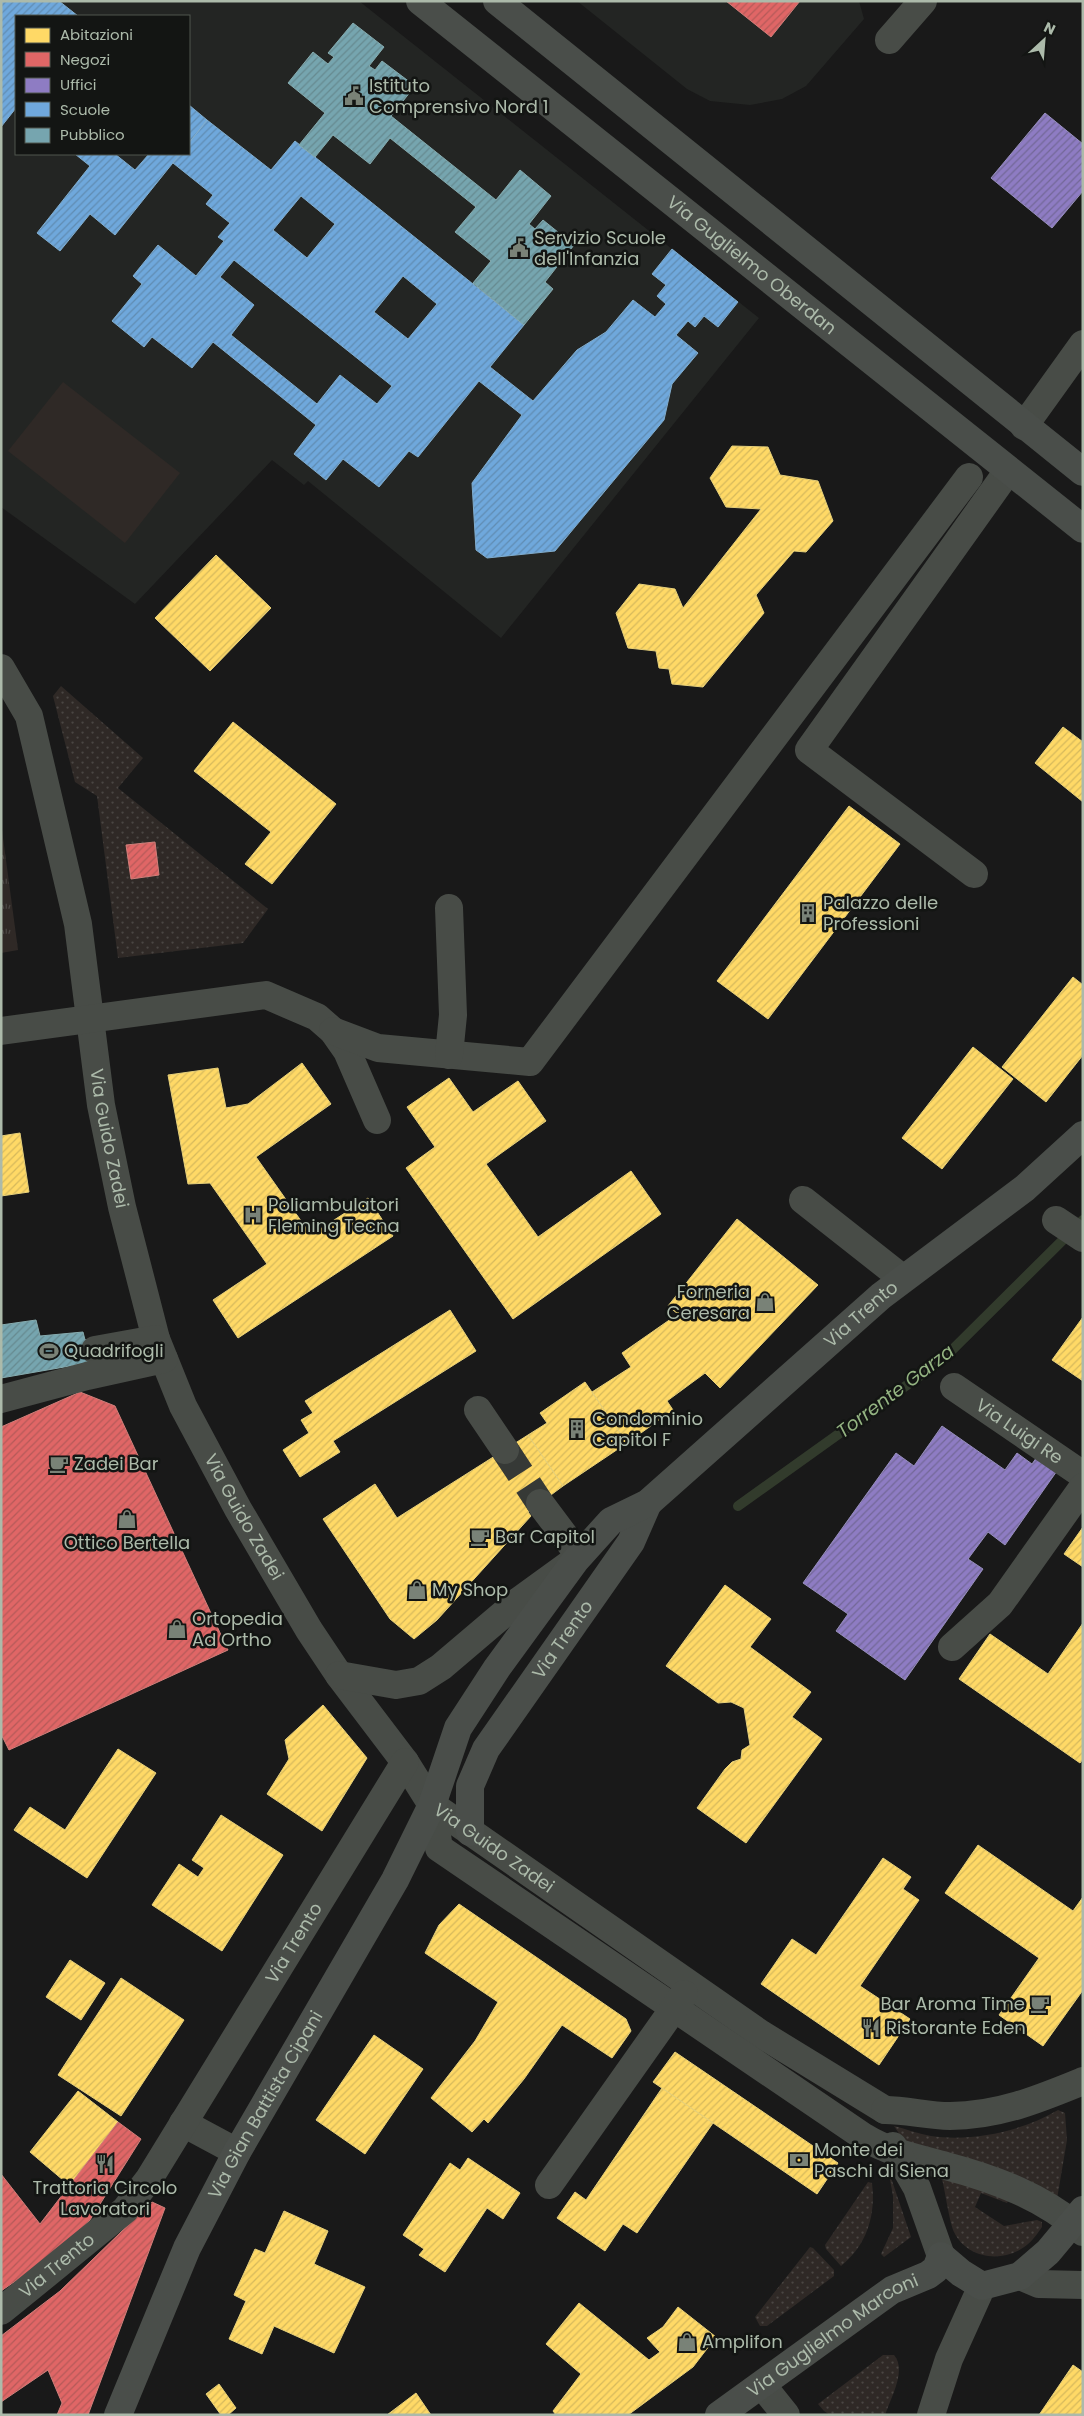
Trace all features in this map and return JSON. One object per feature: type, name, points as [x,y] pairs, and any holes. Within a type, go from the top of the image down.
[{"type":"main road","name":"Via Guglielmo Oberdan","points":[[420,1],[1083,529]]},
{"type":"main road","points":[[497,1],[774,221],[1083,472]]},
{"type":"main road","name":"Via Trento","points":[[432,1806],[458,1728],[496,1668],[577,1558],[612,1521],[648,1503],[902,1278],[1025,1188],[1083,1135]]},
{"type":"main road","name":"Via Trento","points":[[470,1832],[470,1786],[486,1750],[631,1542],[648,1503]]},
{"type":"main road","name":"Via Gian Battista Cipani","points":[[118,2415],[187,2248],[237,2152],[395,1880],[432,1806]]},
{"type":"main road","points":[[941,2256],[961,2273],[982,2286],[1020,2276],[1080,2222]]},
{"type":"main road","name":"Via Guglielmo Marconi","points":[[719,2415],[892,2290],[928,2276],[936,2268],[941,2256]]},
{"type":"street","points":[[889,40],[923,1]]},
{"type":"street","points":[[1024,426],[1083,344]]},
{"type":"street","points":[[974,874],[808,750],[1008,471]]},
{"type":"street","points":[[340,1041],[378,1048],[530,1062],[969,477]]},
{"type":"street","name":"Via Guido Zadei","points":[[1,668],[29,716],[78,924],[105,1124],[122,1206],[160,1349],[183,1406],[238,1509],[310,1630],[340,1675],[405,1762],[432,1806],[761,2034],[885,2110]]},
{"type":"street","points":[[449,908],[453,1015],[449,1055]]},
{"type":"street","points":[[1,1031],[266,995],[317,1017],[340,1041],[377,1120]]},
{"type":"street","points":[[803,1200],[902,1278]]},
{"type":"street","points":[[1056,1220],[1083,1238]]},
{"type":"street","points":[[95,1350],[160,1349]]},
{"type":"street","points":[[1,1399],[88,1376],[160,1349]]},
{"type":"street","name":"Via Luigi Re","points":[[954,1387],[1083,1475]]},
{"type":"street","points":[[478,1410],[505,1450]]},
{"type":"street","points":[[952,1647],[1000,1604],[1083,1487]]},
{"type":"street","points":[[540,1503],[577,1558]]},
{"type":"street","name":"Via Trento","points":[[340,1675],[396,1685],[419,1681],[441,1667],[520,1600],[577,1558]]},
{"type":"street","name":"Via Trento","points":[[1,2311],[125,2210],[149,2179],[405,1762]]},
{"type":"street","points":[[432,1806],[439,1848],[864,2137],[907,2157],[1005,2184],[1080,2222]]},
{"type":"street","points":[[549,2185],[691,1985]]},
{"type":"street","points":[[941,2256],[917,2188],[895,2152],[886,2129],[885,2110],[902,2110],[949,2116],[995,2113],[1031,2102],[1083,2081]]},
{"type":"street","points":[[183,2123],[237,2152]]},
{"type":"street","points":[[1020,2276],[1039,2284],[1083,2285]]},
{"type":"street","points":[[931,2415],[949,2359],[982,2286]]},
{"type":"street","points":[[762,2385],[786,2415]]},
{"type":"shaded area","points":[[1,1],[359,1],[759,318],[501,638],[308,481],[304,485],[272,460],[135,604],[1,507]]},
{"type":"shaded area","points":[[577,1],[859,1],[864,19],[806,86],[782,99],[750,105],[710,101],[687,89]]},
{"type":"green space","points":[[63,382],[180,473],[125,543],[8,451]]},
{"type":"green space","points":[[61,686],[143,758],[118,788],[268,909],[243,943],[118,958],[97,796],[75,782],[53,696]]},
{"type":"green space","points":[[1,823],[18,950],[1,953]]},
{"type":"green space","points":[[1058,2110],[1065,2113],[1067,2140],[1057,2199],[910,2150],[894,2126],[931,2136],[980,2136],[1029,2124]]},
{"type":"green space","points":[[888,2169],[911,2237],[884,2257],[881,2254],[893,2228],[893,2196]]},
{"type":"green space","points":[[941,2175],[1011,2195],[1007,2203],[981,2193],[975,2207],[1004,2226],[1037,2220],[1042,2222],[1042,2227],[1027,2245],[1012,2253],[1003,2256],[993,2256],[974,2252],[959,2240],[954,2232]]},
{"type":"green space","points":[[868,2182],[872,2183],[873,2207],[868,2229],[857,2249],[841,2266],[826,2249],[825,2245]]},
{"type":"green space","points":[[810,2247],[834,2270],[834,2276],[767,2326],[760,2326],[755,2317]]},
{"type":"green space","points":[[883,2355],[894,2355],[898,2361],[899,2368],[897,2384],[885,2415],[830,2415],[818,2404]]},
{"type":"building: Abitazioni","points":[[732,446],[768,447],[780,475],[818,481],[833,521],[806,552],[794,551],[756,595],[764,613],[703,687],[672,684],[669,669],[659,668],[656,651],[628,648],[616,613],[639,584],[675,589],[683,608],[761,509],[726,507],[710,478]]},
{"type":"building: Abitazioni","points":[[216,555],[271,608],[210,671],[155,618]]},
{"type":"building: Abitazioni","points":[[233,722],[336,804],[272,884],[245,864],[271,832],[194,771]]},
{"type":"building: Abitazioni","points":[[1063,727],[1083,742],[1083,802],[1035,763]]},
{"type":"building: Abitazioni","name":"Palazzo delle Professioni","points":[[849,806],[900,844],[768,1019],[717,981]]},
{"type":"building: Abitazioni","points":[[1073,977],[1083,985],[1083,1055],[1046,1102],[1002,1067]]},
{"type":"building: Abitazioni","points":[[973,1047],[1013,1079],[942,1169],[902,1138]]},
{"type":"building: Abitazioni","points":[[302,1063],[331,1104],[256,1157],[311,1235],[368,1198],[393,1236],[238,1338],[213,1300],[267,1264],[210,1183],[188,1184],[168,1075],[218,1068],[226,1108],[248,1104]]},
{"type":"building: Abitazioni","points":[[449,1078],[473,1112],[518,1081],[546,1121],[486,1164],[538,1237],[631,1171],[661,1214],[513,1319],[406,1168],[435,1147],[407,1107]]},
{"type":"building: Abitazioni","points":[[20,1133],[29,1192],[1,1196],[1,1136]]},
{"type":"building: Abitazioni","points":[[737,1219],[818,1285],[720,1388],[705,1373],[667,1401],[673,1410],[627,1443],[592,1392],[631,1367],[622,1353],[678,1314],[668,1306]]},
{"type":"building: Abitazioni","points":[[450,1310],[476,1351],[333,1441],[340,1452],[300,1477],[283,1450],[309,1433],[301,1420],[313,1413],[305,1401]]},
{"type":"building: Abitazioni","points":[[1083,1317],[1083,1381],[1052,1360]]},
{"type":"building: Abitazioni","name":"Condominio Capitol F","points":[[585,1382],[627,1443],[563,1486],[528,1435],[547,1423],[540,1413]]},
{"type":"building: Abitazioni","points":[[528,1435],[563,1486],[528,1512],[531,1516],[437,1620],[414,1639],[390,1619],[323,1519],[375,1484],[397,1518]]},
{"type":"building: Abitazioni","points":[[1083,1527],[1083,1567],[1064,1554]]},
{"type":"building: Abitazioni","points":[[725,1585],[771,1619],[750,1647],[811,1692],[792,1717],[822,1739],[746,1843],[697,1808],[725,1769],[732,1762],[741,1759],[742,1750],[750,1745],[744,1708],[731,1702],[718,1703],[666,1666]]},
{"type":"building: Abitazioni","points":[[1083,1623],[1083,1759],[1080,1763],[959,1679],[990,1634],[1048,1674]]},
{"type":"building: Abitazioni","points":[[323,1705],[367,1758],[322,1831],[267,1794],[289,1759],[285,1740]]},
{"type":"building: Abitazioni","points":[[118,1749],[156,1773],[87,1878],[14,1830],[30,1807],[65,1830]]},
{"type":"building: Abitazioni","points":[[221,1815],[283,1855],[222,1951],[152,1905],[179,1864],[198,1877],[204,1868],[192,1860]]},
{"type":"building: Abitazioni","points":[[978,1845],[1073,1911],[1083,1897],[1083,1990],[1043,2046],[999,2015],[1039,1958],[945,1893]]},
{"type":"building: Abitazioni","points":[[883,1858],[911,1877],[903,1889],[919,1900],[860,1986],[910,2019],[879,2065],[761,1984],[792,1939],[816,1955]]},
{"type":"building: Abitazioni","points":[[459,1904],[626,2019],[631,2031],[612,2058],[562,2025],[524,2079],[488,2123],[484,2119],[472,2132],[431,2098],[475,2041],[498,2002],[425,1953],[439,1925]]},
{"type":"building: Abitazioni","points":[[70,1960],[105,1983],[81,2020],[46,1997]]},
{"type":"building: Abitazioni","points":[[121,1978],[184,2020],[121,2116],[58,2075]]},
{"type":"building: Abitazioni","points":[[374,2035],[423,2069],[365,2154],[316,2120]]},
{"type":"building: Abitazioni","points":[[675,2052],[838,2163],[817,2194],[653,2082]]},
{"type":"building: Abitazioni","points":[[662,2088],[713,2123],[637,2233],[623,2224],[605,2251],[557,2218],[575,2192],[586,2200]]},
{"type":"building: Abitazioni","points":[[78,2091],[118,2122],[70,2186],[30,2152]]},
{"type":"building: Abitazioni","points":[[468,2158],[520,2193],[503,2219],[487,2208],[445,2272],[419,2255],[424,2249],[403,2235],[450,2163],[460,2170]]},
{"type":"building: Abitazioni","points":[[284,2211],[328,2231],[314,2264],[365,2287],[334,2353],[274,2326],[262,2354],[229,2339],[246,2301],[234,2295],[255,2249],[265,2253]]},
{"type":"building: Abitazioni","points":[[579,2303],[649,2360],[660,2352],[647,2338],[663,2327],[678,2307],[716,2337],[693,2367],[628,2415],[556,2415],[553,2411],[581,2374],[546,2344]]},
{"type":"building: Abitazioni","points":[[1073,2365],[1083,2372],[1083,2415],[1039,2415]]},
{"type":"building: Abitazioni","points":[[219,2384],[236,2408],[228,2415],[221,2415],[206,2394]]},
{"type":"building: Abitazioni","points":[[416,2393],[431,2415],[387,2415]]},
{"type":"building: Negozi","points":[[726,1],[800,1],[771,37]]},
{"type":"building: Negozi","points":[[155,842],[159,875],[131,879],[126,845]]},
{"type":"building: Negozi","points":[[80,1392],[115,1406],[228,1650],[9,1750],[1,1734],[1,1427]]},
{"type":"building: Negozi","points":[[118,2122],[141,2139],[90,2220],[57,2253],[1,2291],[1,2174],[40,2224]]},
{"type":"building: Negozi","points":[[152,2202],[165,2208],[88,2415],[57,2415],[62,2403],[48,2370],[1,2402],[1,2336],[60,2291]]},
{"type":"building: Uffici","points":[[1045,113],[1083,144],[1083,191],[1052,228],[991,178]]},
{"type":"building: Uffici","points":[[942,1426],[1005,1470],[1017,1453],[1032,1464],[1039,1454],[1059,1468],[1005,1545],[988,1532],[968,1559],[983,1569],[905,1680],[836,1631],[848,1614],[803,1583],[896,1453],[914,1466]]},
{"type":"building: Scuole","points":[[1,1],[59,1],[77,15],[15,15],[15,109],[1,127]]},
{"type":"building: Scuole","points":[[190,106],[207,120],[190,142]]},
{"type":"building: Scuole","points":[[207,120],[271,170],[295,141],[524,325],[490,367],[533,401],[577,350],[606,332],[633,300],[655,317],[666,304],[657,296],[666,285],[652,274],[672,249],[738,302],[718,327],[704,316],[695,327],[688,321],[676,335],[698,353],[672,384],[664,420],[555,551],[487,558],[476,550],[472,483],[522,415],[479,381],[418,457],[409,451],[379,487],[343,459],[326,480],[294,454],[316,425],[213,342],[192,368],[152,337],[144,347],[112,321],[142,284],[133,276],[158,245],[196,276],[224,241],[218,237],[230,223],[206,204],[213,195],[173,163],[179,155],[190,155],[190,142]],"holes":[[[301,196],[335,224],[307,258],[273,230]],[[234,260],[392,386],[377,404],[340,375],[317,404],[231,335],[254,305],[220,277]],[[403,276],[437,304],[408,339],[374,312]]]},
{"type":"building: Scuole","points":[[76,155],[116,155],[135,170],[148,155],[179,155],[115,235],[90,214],[60,251],[37,233],[90,166]]},
{"type":"building: Pubblico","points":[[353,23],[384,47],[369,66],[375,70],[382,61],[415,86],[391,116],[496,200],[520,170],[551,196],[529,224],[535,229],[543,220],[574,245],[545,282],[553,289],[524,325],[473,283],[491,261],[455,232],[476,207],[390,138],[370,164],[333,135],[315,157],[299,145],[325,113],[288,83],[313,52],[328,64],[334,57],[328,53]]},
{"type":"building: Pubblico","name":"Quadrifogli","points":[[36,1320],[40,1336],[83,1332],[85,1340],[95,1339],[99,1361],[1,1378],[1,1325]]},
{"type":"waterway","name":"Torrente Garza","points":[[738,1506],[942,1360],[1083,1220]]},
{"type":"tunnel","points":[[505,1450],[540,1503]]},
{"type":"place","name":"Istituto Comprensivo Nord 1","points":[[354,96]]},
{"type":"place","name":"Servizio Scuole dell'Infanzia","points":[[519,248]]},
{"type":"place","name":"Palazzo delle Professioni","points":[[808,913]]},
{"type":"place","name":"Poliambulatori Fleming Tecna","points":[[253,1215]]},
{"type":"place","name":"Forneria Ceresara","points":[[765,1302]]},
{"type":"place","name":"Quadrifogli","points":[[49,1351]]},
{"type":"place","name":"Condominio Capitol F","points":[[577,1429]]},
{"type":"place","name":"Zadei Bar","points":[[59,1464]]},
{"type":"place","name":"Ottico Bertella","points":[[127,1519]]},
{"type":"place","name":"Bar Capitol","points":[[480,1537]]},
{"type":"place","name":"My Shop","points":[[417,1590]]},
{"type":"place","name":"Ortopedia Ad Ortho","points":[[177,1629]]},
{"type":"place","name":"Bar Aroma Time","points":[[1040,2004]]},
{"type":"place","name":"Ristorante Eden","points":[[871,2028]]},
{"type":"place","name":"Monte dei Paschi di Siena","points":[[799,2160]]},
{"type":"place","name":"Trattoria Circolo Lavoratori","points":[[105,2164]]},
{"type":"place","name":"Amplifon","points":[[687,2342]]}]
